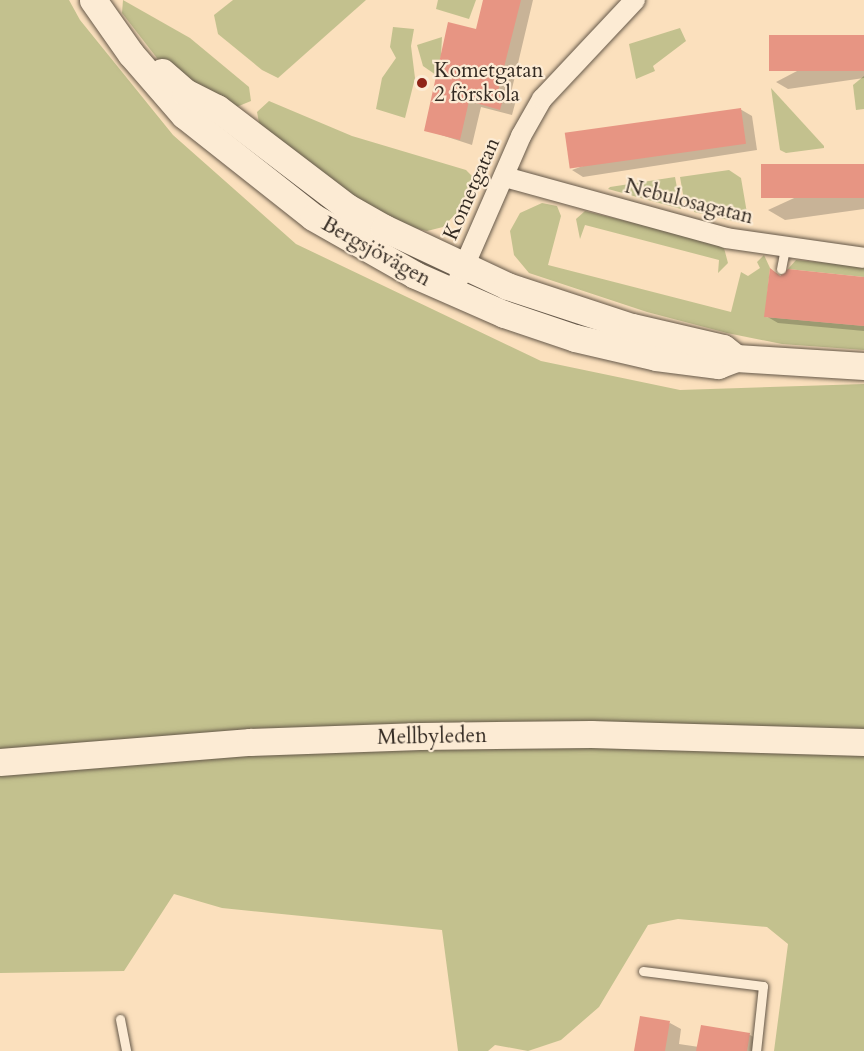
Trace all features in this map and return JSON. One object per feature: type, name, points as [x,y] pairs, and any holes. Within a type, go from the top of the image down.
[{"type":"street","name":"Kometgatan","points":[[454,293],[464,265],[542,99],[634,0]]},
{"type":"street","name":"Bergsjövägen","points":[[99,1],[169,81],[217,108],[347,207],[464,265],[549,301],[632,327],[723,348],[736,358]]},
{"type":"street","name":"Bergsjövägen","points":[[99,1],[169,100],[268,184],[363,248],[454,293],[575,338],[656,357],[718,365],[736,358],[864,366]]},
{"type":"street","name":"Nebulosagatan","points":[[505,177],[726,238],[864,258]]},
{"type":"street","name":"Mellbyleden","points":[[0,762],[250,742],[420,736],[591,734],[864,742]]},
{"type":"lane","points":[[782,269],[785,248]]},
{"type":"lane","points":[[643,970],[763,986],[756,1051]]},
{"type":"lane","points":[[120,1019],[126,1051]]},
{"type":"shaded area","points":[[0,0],[69,0],[80,20],[173,135],[296,244],[541,361],[680,390],[864,384],[864,1051],[774,1051],[788,944],[767,927],[678,919],[648,925],[599,1007],[561,1040],[528,1051],[495,1045],[488,1051],[458,1051],[442,930],[222,908],[174,894],[124,971],[0,973]]},
{"type":"shaded area","points":[[123,0],[190,38],[249,87],[251,101],[234,108],[167,71],[122,13]]},
{"type":"shaded area","points":[[233,0],[366,0],[278,78],[262,70],[218,34],[214,15]]},
{"type":"shaded area","points":[[438,0],[476,0],[469,19],[436,9]]},
{"type":"shaded area","points":[[393,27],[414,29],[411,46],[415,78],[405,118],[376,109],[382,78],[396,58],[390,47]]},
{"type":"shaded area","points":[[680,28],[686,41],[653,66],[655,71],[636,79],[629,44]]},
{"type":"shaded area","points":[[442,37],[441,56],[436,75],[423,66],[417,45]]},
{"type":"shaded area","points":[[864,76],[864,109],[856,110],[853,85]]},
{"type":"shaded area","points":[[771,88],[824,148],[786,153],[780,150]]},
{"type":"shaded area","points":[[269,101],[352,136],[466,170],[473,177],[468,201],[443,227],[427,231],[409,227],[344,191],[260,128],[257,112]]},
{"type":"shaded area","points":[[729,170],[741,178],[748,219],[746,224],[694,212],[694,207],[684,200],[680,177]]},
{"type":"shaded area","points":[[675,177],[681,209],[608,189],[610,187]]},
{"type":"shaded area","points":[[542,203],[557,206],[561,216],[548,265],[731,312],[741,272],[748,276],[760,268],[757,262],[764,255],[770,268],[765,317],[864,326],[864,350],[782,344],[727,333],[647,312],[529,273],[514,255],[510,231],[520,213]]},
{"type":"shaded area","points":[[585,211],[715,243],[724,248],[728,263],[718,273],[719,260],[585,225],[580,239],[576,219]]},
{"type":"shaded area","points":[[796,260],[864,266],[864,277],[788,269]]},
{"type":"building","points":[[483,0],[521,0],[498,91],[505,92],[500,110],[469,101],[460,140],[424,131],[448,22],[476,29]]},
{"type":"building","points":[[769,35],[864,35],[864,71],[769,71]]},
{"type":"building","points":[[741,108],[746,144],[570,168],[565,133]]},
{"type":"building","points":[[761,164],[864,164],[864,198],[761,198]]},
{"type":"building","points":[[770,268],[780,276],[788,269],[864,277],[864,326],[764,317]]},
{"type":"building","points":[[640,1016],[670,1021],[665,1051],[634,1051]]},
{"type":"building","points":[[701,1025],[750,1033],[747,1051],[696,1051]]},
{"type":"place","name":"Kometgatan 2 förskola","points":[[422,83]]}]
